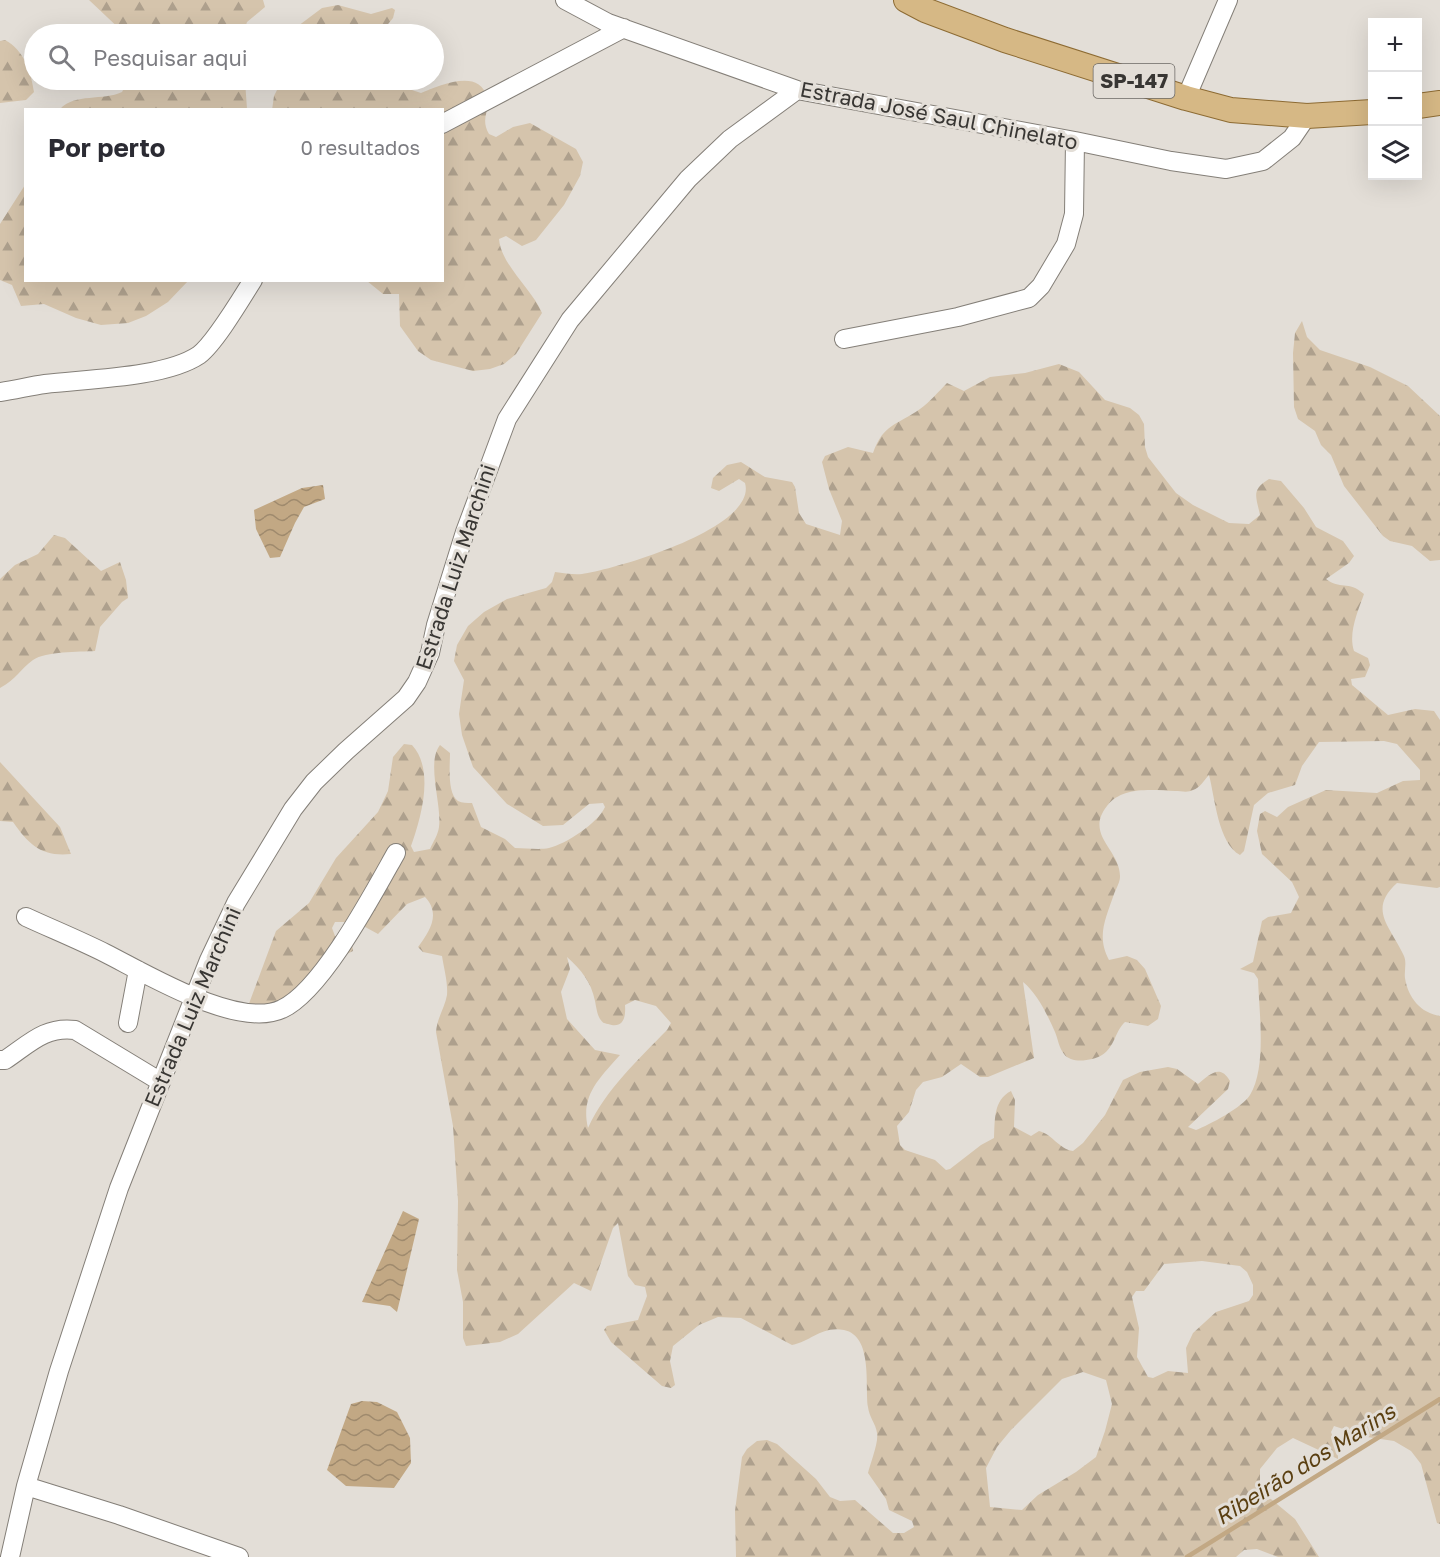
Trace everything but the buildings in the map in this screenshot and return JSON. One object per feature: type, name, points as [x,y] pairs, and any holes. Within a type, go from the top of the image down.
[{"type":"main road","name":"SP-147","points":[[906,0],[925,10],[1005,40],[1186,98],[1232,110],[1307,116],[1368,112]]},
{"type":"main road","points":[[1422,105],[1440,103]]},
{"type":"street","name":"Estrada José Saul Chinelato","points":[[566,0],[608,23],[796,90],[1171,161],[1226,169],[1263,161],[1292,138],[1307,116]]},
{"type":"street","points":[[1186,98],[1228,0]]},
{"type":"street","points":[[444,123],[624,28]]},
{"type":"street","name":"Estrada Luiz Marchini","points":[[10,1557],[26,1486],[59,1371],[119,1188],[209,960],[236,903],[292,809],[314,782],[406,698],[417,682],[430,653],[436,625],[465,532],[507,419],[570,320],[688,179],[730,139],[796,90]]},
{"type":"street","points":[[844,339],[958,317],[1029,298],[1041,286],[1066,244],[1074,214],[1075,141]]},
{"type":"street","points":[[0,392],[43,384],[117,377],[161,369],[184,362],[199,354],[210,344],[252,282]]},
{"type":"street","points":[[26,917],[104,952],[195,998],[249,1014],[264,1014],[282,1009],[304,993],[328,964],[366,906],[396,853]]},
{"type":"street","points":[[128,1023],[138,970]]},
{"type":"street","points":[[0,1060],[5,1060],[46,1032],[62,1028],[75,1030],[161,1082]]},
{"type":"street","points":[[26,1486],[119,1515],[238,1557]]},
{"type":"green space","points":[[89,0],[263,0],[265,7],[246,24],[114,24]]},
{"type":"green space","points":[[338,5],[371,14],[392,8],[395,10],[388,24],[301,24],[322,8]]},
{"type":"green space","points":[[5,40],[12,44],[24,60],[24,90],[34,90],[34,92],[26,100],[0,103],[0,41]]},
{"type":"green space","points":[[468,81],[476,83],[483,89],[487,98],[485,124],[489,134],[496,137],[513,127],[530,123],[576,149],[583,162],[580,176],[564,205],[536,240],[522,246],[506,236],[499,239],[505,258],[542,313],[516,354],[504,364],[473,371],[431,360],[418,351],[400,326],[399,294],[383,294],[368,282],[444,282],[444,108],[272,108],[277,90],[412,90],[421,93],[429,90],[444,90],[444,84],[448,83]]},
{"type":"green space","points":[[123,90],[246,90],[247,108],[61,108],[73,101]]},
{"type":"green space","points":[[24,187],[24,282],[187,282],[168,302],[146,316],[128,323],[101,325],[76,318],[44,304],[21,306],[12,285],[0,280],[0,224]]},
{"type":"green space","points":[[1302,321],[1307,337],[1320,350],[1370,367],[1408,386],[1440,416],[1440,560],[1430,561],[1412,546],[1390,541],[1383,536],[1344,486],[1331,455],[1321,445],[1315,431],[1298,419],[1294,407],[1293,353],[1295,333]]},
{"type":"green space","points":[[1059,364],[1079,372],[1105,400],[1130,408],[1139,415],[1144,424],[1148,457],[1176,493],[1193,505],[1229,523],[1249,524],[1260,515],[1256,494],[1259,487],[1269,479],[1281,481],[1304,508],[1316,527],[1343,541],[1354,556],[1349,563],[1326,579],[1336,584],[1353,587],[1364,594],[1355,622],[1352,644],[1354,651],[1368,658],[1370,665],[1365,677],[1351,679],[1352,685],[1388,715],[1415,709],[1434,711],[1440,720],[1440,887],[1397,883],[1388,893],[1383,910],[1384,919],[1404,956],[1405,978],[1412,998],[1427,1012],[1440,1016],[1440,1524],[1437,1523],[1421,1464],[1411,1451],[1394,1441],[1367,1437],[1334,1426],[1331,1432],[1338,1451],[1338,1459],[1293,1438],[1277,1448],[1260,1469],[1260,1483],[1266,1495],[1295,1519],[1319,1557],[1278,1557],[1257,1549],[1244,1550],[1236,1557],[736,1557],[735,1511],[742,1457],[747,1449],[757,1441],[767,1440],[777,1444],[816,1479],[830,1497],[840,1501],[855,1500],[893,1533],[904,1533],[914,1527],[912,1521],[889,1510],[886,1499],[868,1473],[876,1447],[877,1433],[868,1407],[866,1362],[860,1341],[853,1334],[836,1329],[792,1345],[741,1318],[718,1317],[699,1325],[673,1346],[670,1361],[675,1385],[671,1388],[662,1386],[611,1342],[604,1330],[607,1326],[638,1320],[647,1296],[645,1287],[635,1285],[628,1276],[618,1223],[613,1228],[591,1291],[574,1283],[518,1334],[500,1342],[466,1346],[463,1338],[463,1302],[457,1270],[458,1201],[453,1126],[436,1032],[447,995],[447,985],[442,956],[423,952],[418,947],[430,929],[433,916],[430,903],[425,897],[407,904],[378,934],[356,922],[335,922],[332,928],[335,936],[352,945],[353,951],[322,966],[290,1001],[244,1017],[276,931],[309,903],[336,858],[378,812],[388,791],[393,757],[404,744],[412,745],[423,767],[424,794],[419,822],[411,846],[414,852],[430,849],[437,836],[439,818],[434,762],[440,745],[450,753],[450,779],[454,797],[460,802],[472,803],[481,827],[505,839],[515,848],[545,849],[556,846],[589,826],[605,807],[603,803],[589,804],[563,825],[543,826],[507,804],[473,767],[462,735],[459,714],[464,680],[454,661],[457,645],[468,626],[484,612],[507,599],[546,588],[552,582],[555,572],[582,574],[624,564],[681,544],[708,530],[730,516],[743,500],[745,483],[739,479],[719,491],[711,488],[713,478],[727,465],[741,462],[765,477],[792,482],[795,487],[799,513],[806,524],[840,535],[842,521],[829,489],[822,462],[825,456],[848,447],[873,453],[886,430],[924,406],[947,383],[964,391],[990,377],[1025,373]],"holes":[[[1384,741],[1397,744],[1420,770],[1420,780],[1403,781],[1377,793],[1326,790],[1288,807],[1277,817],[1265,811],[1260,814],[1257,831],[1262,854],[1292,882],[1299,897],[1291,913],[1268,917],[1262,921],[1253,962],[1240,969],[1254,973],[1258,979],[1259,1070],[1246,1100],[1202,1128],[1196,1130],[1188,1127],[1228,1089],[1230,1081],[1222,1073],[1214,1072],[1198,1084],[1177,1069],[1168,1067],[1140,1072],[1123,1080],[1105,1115],[1083,1143],[1073,1151],[1044,1133],[1039,1131],[1031,1136],[1014,1127],[1015,1100],[1011,1091],[998,1105],[994,1138],[950,1169],[946,1170],[935,1160],[905,1150],[900,1145],[897,1126],[909,1112],[916,1090],[923,1082],[942,1077],[961,1064],[980,1077],[988,1077],[1034,1058],[1023,982],[1042,1005],[1062,1052],[1071,1059],[1087,1060],[1102,1055],[1110,1048],[1125,1022],[1148,1026],[1158,1019],[1161,1006],[1145,969],[1137,960],[1127,956],[1109,960],[1103,943],[1105,919],[1120,877],[1119,867],[1099,826],[1101,816],[1113,800],[1129,792],[1191,791],[1200,786],[1209,775],[1222,830],[1227,841],[1240,855],[1244,851],[1254,805],[1268,793],[1295,785],[1302,766],[1319,742]],[[567,957],[588,982],[598,1015],[603,1023],[620,1024],[624,1018],[625,1005],[635,1000],[656,1006],[671,1023],[613,1088],[588,1128],[586,1116],[589,1096],[620,1055],[595,1050],[567,1019],[561,992],[570,969]],[[1202,1261],[1240,1266],[1247,1272],[1253,1285],[1253,1295],[1249,1301],[1216,1312],[1193,1333],[1186,1348],[1188,1373],[1168,1371],[1153,1378],[1148,1377],[1137,1357],[1139,1328],[1132,1297],[1136,1291],[1144,1291],[1164,1264]],[[1083,1372],[1106,1380],[1112,1404],[1096,1457],[1038,1495],[1022,1510],[990,1507],[986,1468],[997,1447],[1062,1379]]]},
{"type":"green space","points":[[54,535],[65,538],[101,571],[120,562],[126,580],[128,598],[100,627],[95,651],[63,652],[39,657],[0,688],[0,579],[15,565],[38,554]]},
{"type":"green space","points":[[0,762],[60,827],[71,854],[52,854],[37,848],[13,822],[0,821]]},
{"type":"water","points":[[323,485],[325,499],[304,507],[280,557],[270,558],[256,529],[254,510],[302,488]]},
{"type":"water","points":[[403,1211],[419,1219],[397,1312],[390,1306],[362,1302]]},
{"type":"water","points":[[362,1401],[377,1402],[397,1412],[410,1438],[411,1463],[394,1488],[346,1486],[327,1470],[351,1404]]},
{"type":"waterway","name":"Ribeirão dos Marins","points":[[1187,1557],[1440,1399]]}]
